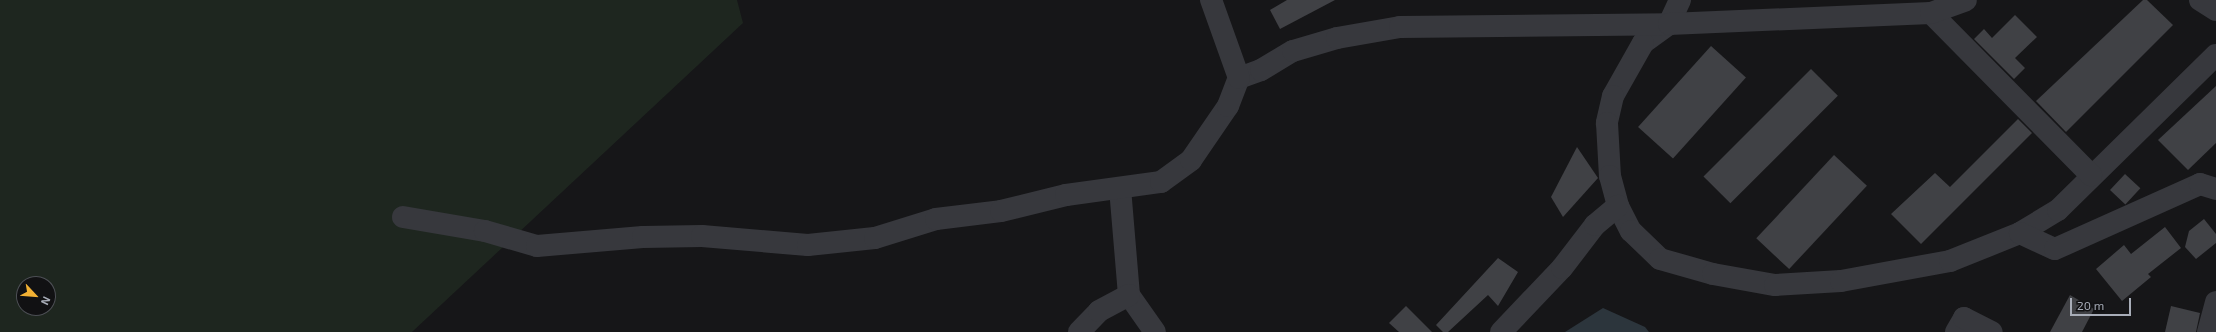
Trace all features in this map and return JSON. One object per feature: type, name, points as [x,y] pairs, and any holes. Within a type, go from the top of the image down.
[{"type":"street","points":[[403,217],[485,231],[537,246],[643,237],[695,236],[808,245],[875,238],[936,220],[1001,211],[1066,195],[1161,182],[1191,160],[1228,106],[1239,78],[1211,0]]},
{"type":"street","points":[[1680,0],[1669,24],[1643,43],[1613,96],[1607,122],[1610,176],[1618,206],[1632,231],[1660,259],[1713,274],[1775,285],[1841,281],[1950,261],[2020,233],[2058,210],[2216,55]]},
{"type":"street","points":[[1239,78],[1261,70],[1293,51],[1337,38],[1400,27],[1669,24],[1931,13],[1966,0]]},
{"type":"street","points":[[2200,0],[2216,10]]},
{"type":"street","points":[[1931,13],[2092,175]]},
{"type":"street","points":[[2020,233],[2055,249],[2200,184],[2216,189]]},
{"type":"street","points":[[1120,188],[1129,296],[1155,332]]},
{"type":"street","points":[[1501,332],[1562,268],[1595,225],[1618,206]]},
{"type":"street","points":[[1079,332],[1099,311],[1129,296]]},
{"type":"street","points":[[2208,332],[2216,302]]},
{"type":"street","points":[[1956,332],[1964,318],[1992,332]]},
{"type":"shaded area","points":[[0,0],[737,0],[743,23],[412,332],[0,332]]},
{"type":"shaded area","points":[[1603,308],[1645,327],[1649,332],[1565,332]]},
{"type":"building","points":[[1287,0],[1335,0],[1280,29],[1270,10]]},
{"type":"building","points":[[2143,0],[2147,0],[2173,25],[2066,132],[2036,101]]},
{"type":"building","points":[[2015,15],[2037,37],[2015,58],[2025,68],[2014,79],[1974,39],[1984,29],[1992,38]]},
{"type":"building","points":[[1711,46],[1746,77],[1673,158],[1638,127]]},
{"type":"building","points":[[1811,69],[1838,96],[1730,203],[1704,176]]},
{"type":"building","points":[[2216,86],[2216,143],[2188,170],[2158,140]]},
{"type":"building","points":[[2018,119],[2032,133],[1921,244],[1891,214],[1935,173],[1950,187]]},
{"type":"building","points":[[1577,147],[1598,178],[1563,217],[1551,197]]},
{"type":"building","points":[[1834,155],[1867,186],[1789,269],[1756,238]]},
{"type":"building","points":[[2125,174],[2140,188],[2125,204],[2110,190]]},
{"type":"building","points":[[2204,219],[2216,234],[2216,243],[2196,259],[2185,247],[2189,231]]},
{"type":"building","points":[[2165,227],[2181,248],[2148,274],[2151,277],[2122,301],[2096,269],[2124,245],[2131,254]]},
{"type":"building","points":[[1498,258],[1518,272],[1498,306],[1488,295],[1448,332],[1443,332],[1436,325]]},
{"type":"building","points":[[2070,295],[2094,309],[2082,332],[2050,332]]},
{"type":"building","points":[[1406,306],[1432,332],[1399,332],[1389,323]]},
{"type":"building","points":[[2171,306],[2200,313],[2196,332],[2165,332]]}]
